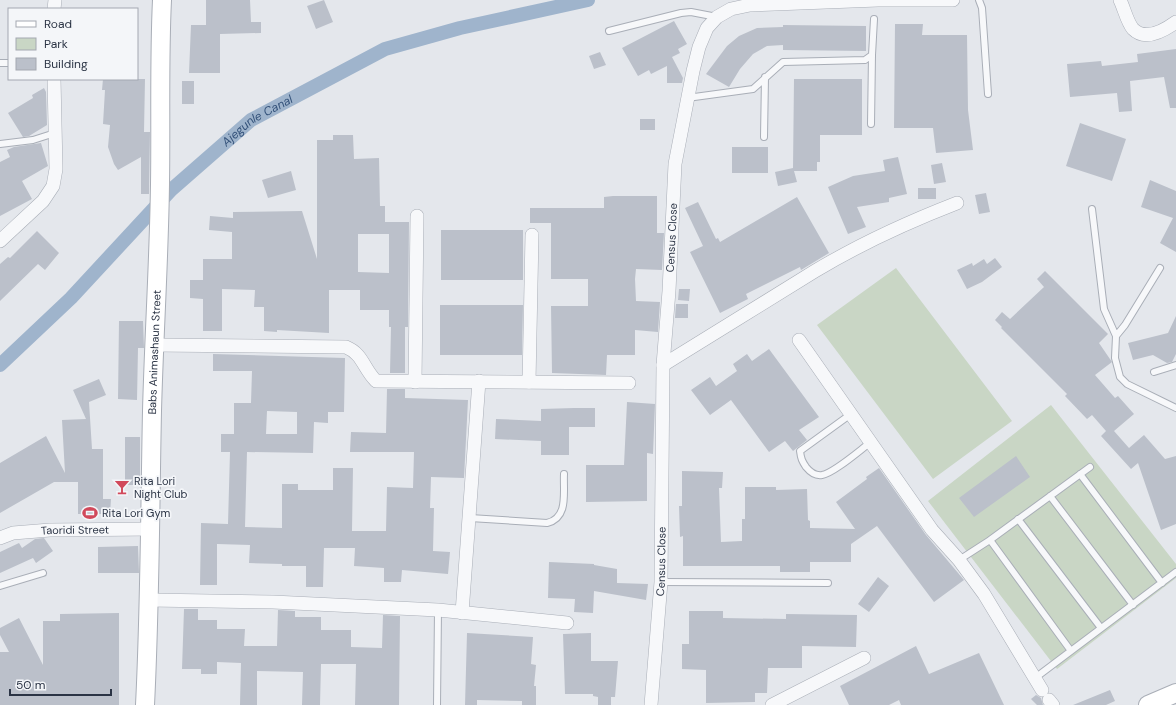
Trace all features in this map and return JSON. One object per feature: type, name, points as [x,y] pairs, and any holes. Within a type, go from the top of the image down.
[{"type":"main road","name":"Babs Animashaun Street","points":[[145,705],[150,600],[154,345],[161,162],[160,44],[162,0]]},
{"type":"main road","points":[[1148,705],[1176,693]]},
{"type":"street","name":"Census Close","points":[[651,705],[661,582],[663,365],[669,291],[676,164],[687,98],[699,47],[707,28],[717,17],[731,9],[750,5],[878,0],[953,0]]},
{"type":"street","points":[[1120,0],[1134,29],[1144,34],[1157,34],[1176,22]]},
{"type":"street","points":[[0,241],[43,201],[53,186],[56,169],[54,80]]},
{"type":"street","points":[[663,365],[736,321],[815,270],[905,224],[957,203]]},
{"type":"street","points":[[414,382],[417,216]]},
{"type":"street","points":[[529,382],[532,235]]},
{"type":"street","points":[[799,340],[932,530],[959,560],[984,594],[1048,698]]},
{"type":"street","points":[[154,345],[346,347],[355,351],[363,362],[367,372],[376,381],[629,383]]},
{"type":"street","points":[[462,612],[479,381]]},
{"type":"street","name":"Taoridi Street","points":[[0,538],[13,533],[50,530],[151,529]]},
{"type":"street","points":[[150,600],[273,602],[438,610],[567,623]]},
{"type":"street","points":[[772,705],[864,658]]},
{"type":"lane","points":[[979,0],[982,8],[988,94]]},
{"type":"lane","points":[[609,31],[681,13],[691,12],[717,17]]},
{"type":"lane","points":[[871,124],[874,19]]},
{"type":"lane","points":[[687,98],[753,89],[783,62],[858,61],[866,60],[872,55]]},
{"type":"lane","points":[[764,137],[765,77]]},
{"type":"lane","points":[[0,144],[33,140],[56,133]]},
{"type":"lane","points":[[1092,209],[1104,309],[1116,336],[1115,358],[1120,377],[1127,384],[1176,408]]},
{"type":"lane","points":[[1116,336],[1125,325],[1160,268]]},
{"type":"lane","points":[[1154,372],[1176,365]]},
{"type":"lane","points":[[851,414],[800,451],[800,460],[810,472],[815,475],[822,475],[830,472],[871,442]]},
{"type":"lane","points":[[959,560],[990,540],[1090,466]]},
{"type":"lane","points":[[470,518],[547,523],[556,521],[562,513],[564,474]]},
{"type":"lane","points":[[1080,474],[1162,583]]},
{"type":"lane","points":[[1050,496],[1132,605]]},
{"type":"lane","points":[[1018,519],[1101,628]]},
{"type":"lane","points":[[990,540],[1071,651]]},
{"type":"lane","points":[[1035,678],[1176,572]]},
{"type":"lane","points":[[0,586],[43,573]]},
{"type":"lane","points":[[661,582],[828,583]]},
{"type":"lane","points":[[436,705],[438,610]]},
{"type":"green space","points":[[896,268],[1012,421],[933,479],[817,325]]},
{"type":"green space","points":[[1051,405],[1176,564],[1176,578],[1057,669],[928,501]]},
{"type":"building","points":[[206,0],[250,0],[251,22],[261,22],[261,33],[220,34],[220,73],[189,73],[191,25],[206,25]]},
{"type":"building","points":[[324,0],[333,22],[316,29],[307,6]]},
{"type":"building","points":[[674,21],[687,44],[678,49],[680,53],[672,57],[683,78],[682,83],[667,83],[667,66],[651,74],[649,70],[638,76],[622,48]]},
{"type":"building","points":[[895,24],[923,24],[922,35],[967,35],[968,110],[973,150],[936,153],[933,128],[894,128]]},
{"type":"building","points":[[783,25],[866,26],[866,51],[783,50],[783,45],[767,46],[753,54],[740,69],[729,87],[706,74],[727,46],[739,36],[757,28],[783,27]]},
{"type":"building","points":[[1176,49],[1176,108],[1170,108],[1164,77],[1130,81],[1132,111],[1119,112],[1117,93],[1070,97],[1067,64],[1101,61],[1102,66],[1138,62],[1137,54]]},
{"type":"building","points":[[600,52],[606,65],[594,69],[589,56]]},
{"type":"building","points":[[145,79],[144,132],[150,132],[149,194],[141,194],[141,157],[118,170],[114,164],[108,147],[110,125],[103,124],[105,90],[102,90],[103,80]]},
{"type":"building","points":[[794,79],[862,79],[862,135],[820,135],[820,162],[817,162],[817,171],[794,171],[797,182],[778,186],[775,172],[793,168]]},
{"type":"building","points":[[182,81],[194,81],[194,104],[182,104]]},
{"type":"building","points":[[44,88],[46,92],[47,125],[29,136],[23,137],[8,113],[33,98],[32,95]]},
{"type":"building","points":[[640,119],[655,119],[655,130],[640,130]]},
{"type":"building","points":[[1080,123],[1126,139],[1112,181],[1066,166]]},
{"type":"building","points":[[333,135],[353,135],[354,159],[379,158],[380,206],[385,206],[385,222],[409,222],[408,327],[405,327],[405,373],[390,373],[391,327],[389,327],[389,310],[360,310],[360,290],[329,290],[329,333],[277,330],[277,332],[264,331],[264,307],[254,307],[255,290],[222,289],[222,331],[203,331],[203,299],[190,298],[190,280],[203,280],[203,259],[232,259],[232,232],[209,230],[210,216],[233,218],[233,212],[302,211],[317,259],[317,140],[333,140]],"holes":[[[358,234],[389,234],[389,273],[358,272]]]},
{"type":"building","points":[[41,143],[48,166],[22,181],[32,199],[0,216],[0,162],[10,157],[7,150],[14,147]]},
{"type":"building","points":[[732,147],[768,147],[768,173],[732,173]]},
{"type":"building","points":[[898,157],[907,194],[889,198],[889,202],[857,207],[866,227],[848,234],[828,187],[853,176],[885,171],[883,160]]},
{"type":"building","points":[[942,163],[946,182],[934,184],[931,165]]},
{"type":"building","points":[[291,171],[296,190],[268,198],[262,180]]},
{"type":"building","points":[[1150,180],[1176,191],[1176,252],[1160,243],[1173,218],[1141,207]]},
{"type":"building","points":[[918,188],[936,188],[936,199],[918,199]]},
{"type":"building","points":[[986,193],[990,212],[979,214],[975,195]]},
{"type":"building","points":[[657,196],[657,233],[664,233],[662,270],[636,269],[635,279],[636,301],[660,302],[658,332],[635,330],[635,355],[607,355],[606,375],[552,373],[551,306],[588,306],[588,279],[551,279],[551,223],[530,223],[530,208],[604,208],[604,197]]},
{"type":"building","points":[[797,197],[829,253],[801,270],[800,267],[746,294],[748,299],[720,313],[690,252],[703,246],[685,208],[698,202],[716,239],[718,238],[720,242]]},
{"type":"building","points":[[441,230],[523,230],[523,280],[441,280]]},
{"type":"building","points":[[37,231],[59,253],[45,270],[38,264],[0,301],[0,264],[8,257],[10,258]]},
{"type":"building","points":[[995,258],[1002,267],[982,282],[967,289],[957,270],[972,263],[973,266],[984,259],[987,264]]},
{"type":"building","points":[[1045,271],[1108,334],[1099,343],[1112,362],[1095,375],[1115,398],[1118,396],[1134,414],[1114,431],[1129,448],[1144,435],[1165,459],[1176,456],[1176,524],[1161,530],[1138,463],[1131,469],[1101,436],[1106,431],[1092,415],[1087,419],[1065,396],[1067,394],[1001,328],[1002,327],[995,320],[1002,312],[1010,319],[1044,287],[1037,279]]},
{"type":"building","points":[[679,289],[690,289],[689,301],[678,300]]},
{"type":"building","points":[[676,304],[688,304],[688,318],[675,318]]},
{"type":"building","points":[[440,305],[523,305],[522,355],[440,355]]},
{"type":"building","points":[[1176,316],[1176,354],[1172,362],[1167,363],[1153,355],[1133,360],[1128,343],[1168,333]]},
{"type":"building","points":[[119,321],[143,321],[144,348],[138,348],[137,400],[118,399]]},
{"type":"building","points":[[769,349],[819,417],[799,430],[807,440],[793,451],[785,441],[769,452],[731,400],[710,415],[691,390],[710,377],[716,386],[737,371],[733,364],[747,354],[752,361]]},
{"type":"building","points":[[213,354],[345,358],[344,412],[328,412],[328,423],[314,422],[313,453],[247,452],[245,527],[282,528],[282,484],[298,484],[298,490],[333,490],[333,468],[353,468],[352,531],[386,531],[387,487],[413,488],[414,452],[350,452],[351,432],[386,433],[387,389],[405,389],[405,398],[468,400],[464,478],[431,477],[430,508],[434,508],[433,551],[450,552],[448,574],[402,570],[401,582],[384,582],[384,568],[354,566],[355,548],[324,548],[323,587],[306,587],[306,566],[282,566],[282,564],[249,563],[250,545],[217,544],[217,585],[200,585],[201,523],[228,524],[230,452],[221,452],[221,434],[234,434],[234,403],[251,403],[252,371],[213,371]],"holes":[[[267,411],[297,412],[297,434],[266,434]]]},
{"type":"building","points":[[99,379],[106,395],[89,402],[92,449],[103,449],[103,499],[111,499],[110,514],[78,514],[78,482],[54,482],[0,513],[0,463],[46,436],[65,473],[62,420],[86,419],[73,390]]},
{"type":"building","points":[[627,402],[655,404],[653,454],[647,453],[647,501],[586,502],[586,465],[624,465]]},
{"type":"building","points":[[595,408],[595,427],[569,427],[569,455],[541,455],[541,441],[495,439],[496,419],[541,421],[541,409]]},
{"type":"building","points":[[125,437],[140,437],[140,485],[125,485]]},
{"type":"building","points":[[1016,456],[1030,477],[974,517],[959,498]]},
{"type":"building","points":[[879,468],[926,535],[964,580],[934,602],[877,526],[851,544],[851,562],[810,562],[810,572],[780,572],[780,566],[683,566],[683,536],[680,537],[679,506],[682,506],[682,471],[723,472],[722,488],[719,488],[721,542],[742,541],[742,519],[745,519],[745,487],[776,487],[776,490],[807,489],[808,520],[810,521],[810,528],[855,529],[836,502]]},
{"type":"building","points":[[44,538],[53,551],[36,563],[33,558],[0,573],[0,552],[19,543],[22,548],[35,539]]},
{"type":"building","points":[[138,546],[139,573],[98,573],[98,547]]},
{"type":"building","points":[[549,562],[594,564],[617,569],[617,583],[648,584],[646,600],[594,591],[593,613],[574,612],[575,599],[548,598]]},
{"type":"building","points":[[878,577],[889,586],[869,612],[858,604]]},
{"type":"building","points":[[184,609],[198,609],[198,620],[217,620],[217,629],[245,629],[244,646],[277,646],[278,610],[295,611],[295,617],[321,617],[321,630],[351,630],[351,647],[382,648],[383,615],[400,616],[399,705],[355,705],[356,664],[321,664],[320,705],[302,705],[303,672],[257,671],[257,705],[240,705],[241,663],[217,662],[217,674],[201,674],[201,669],[182,669]]},
{"type":"building","points":[[689,611],[723,611],[723,618],[786,619],[786,614],[857,615],[856,647],[802,646],[802,668],[768,668],[767,693],[755,693],[755,702],[706,703],[706,670],[682,669],[682,644],[689,644]]},
{"type":"building","points":[[119,613],[119,705],[0,705],[0,652],[9,652],[0,635],[0,628],[19,618],[43,665],[43,621],[60,621],[60,614]]},
{"type":"building","points":[[467,633],[533,637],[531,664],[536,665],[534,686],[536,686],[536,705],[522,705],[522,701],[477,700],[477,705],[465,705]]},
{"type":"building","points":[[591,633],[591,661],[618,661],[615,697],[611,697],[611,705],[598,705],[598,697],[593,696],[593,694],[565,694],[563,634]]},
{"type":"building","points":[[916,646],[929,674],[979,653],[1004,705],[901,705],[899,700],[889,705],[849,705],[840,686]]},
{"type":"building","points":[[1110,690],[1115,701],[1106,705],[1073,705]]},
{"type":"building","points":[[1036,695],[1041,698],[1043,705],[1037,705],[1031,699]]},
{"type":"waterway","name":"Ajegunle Canal","points":[[0,365],[71,298],[171,190],[251,120],[385,49],[460,28],[588,0]]},
{"type":"place","name":"Rita Lori Night Club","points":[[122,487]]},
{"type":"place","name":"Rita Lori Gym","points":[[90,513]]}]
